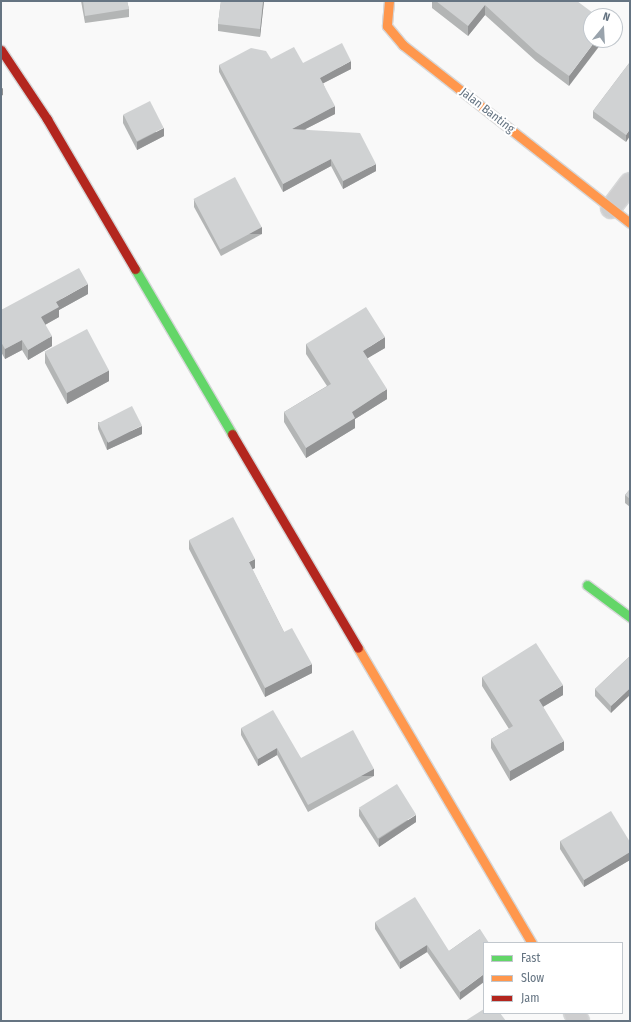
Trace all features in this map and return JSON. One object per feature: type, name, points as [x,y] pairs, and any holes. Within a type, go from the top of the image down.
[{"type":"street","name":"Jalan Banting","points":[[389,1],[386,26],[403,45],[630,223]]},
{"type":"street","points":[[1,50],[47,119],[531,942]]},
{"type":"street","points":[[611,208],[630,183]]},
{"type":"street","points":[[587,585],[630,618]]},
{"type":"building","points":[[83,1],[127,1],[129,9],[85,16]]},
{"type":"building","points":[[221,1],[263,1],[260,29],[218,24]]},
{"type":"building","points":[[436,1],[577,1],[586,8],[583,8],[583,48],[590,48],[569,76],[536,52],[485,5],[468,26]]},
{"type":"building","points":[[342,43],[351,61],[320,78],[335,106],[292,129],[360,133],[376,164],[343,181],[331,159],[283,184],[219,65],[251,48],[266,51],[271,59],[294,47],[303,63]]},
{"type":"building","points":[[630,62],[630,129],[626,135],[593,111]]},
{"type":"building","points":[[150,101],[164,128],[137,141],[123,115]]},
{"type":"building","points":[[235,177],[262,227],[220,249],[194,199]]},
{"type":"building","points":[[79,268],[88,284],[56,302],[59,307],[41,317],[52,336],[28,350],[22,340],[5,349],[1,342],[1,310]]},
{"type":"building","points":[[366,307],[385,337],[363,351],[387,389],[352,412],[355,418],[306,448],[284,412],[331,384],[306,344]]},
{"type":"building","points":[[87,329],[109,370],[67,393],[45,352]]},
{"type":"building","points":[[132,406],[142,426],[108,443],[98,423]]},
{"type":"building","points":[[630,489],[630,499],[625,495]]},
{"type":"building","points":[[233,517],[255,559],[249,562],[284,632],[292,628],[312,664],[265,688],[189,540]]},
{"type":"building","points":[[536,643],[563,685],[539,700],[564,741],[510,771],[491,739],[513,726],[482,677]]},
{"type":"building","points":[[630,656],[630,688],[611,706],[595,689]]},
{"type":"building","points":[[273,710],[301,758],[353,730],[374,769],[308,805],[277,748],[258,759],[241,728]]},
{"type":"building","points":[[397,784],[416,815],[378,838],[359,808]]},
{"type":"building","points":[[611,811],[630,842],[630,852],[584,880],[560,841]]},
{"type":"building","points":[[415,897],[449,951],[480,929],[488,942],[483,942],[483,975],[460,992],[427,945],[400,962],[375,922]]},
{"type":"building","points":[[483,1010],[483,1014],[501,1014],[506,1021],[465,1021]]},
{"type":"traffic: fast","points":[[135,269],[232,434]]},
{"type":"traffic: fast","points":[[587,585],[630,617]]},
{"type":"traffic: slow","points":[[389,1],[387,26],[403,45],[630,223]]},
{"type":"traffic: slow","points":[[358,648],[531,942]]},
{"type":"traffic: jam","points":[[1,50],[47,119],[135,269]]},
{"type":"traffic: jam","points":[[232,434],[358,648]]}]
